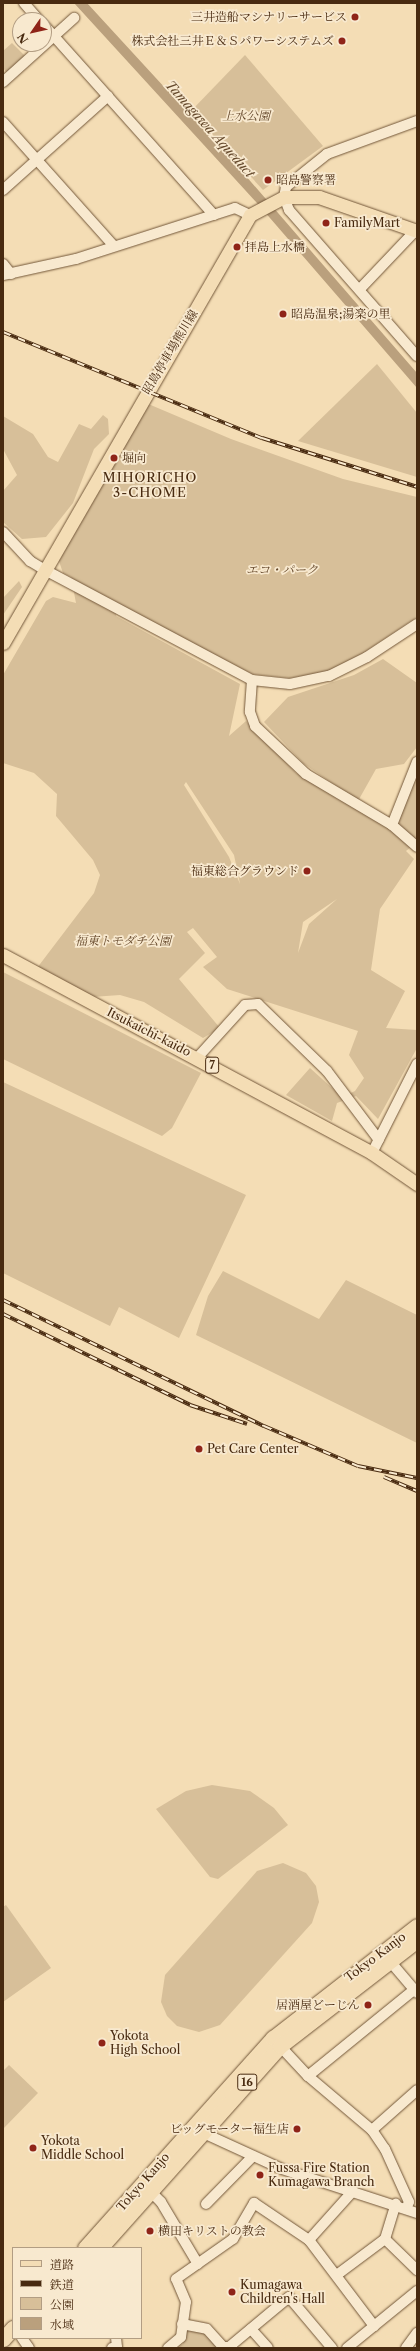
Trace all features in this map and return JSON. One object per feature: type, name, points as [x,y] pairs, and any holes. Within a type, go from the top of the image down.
[{"type":"highway","name":"Tokyo Kanjo","points":[[101,2247],[151,2192],[197,2129],[287,2025],[417,1926]]},
{"type":"highway","name":"Tokyo Kanjo","points":[[86,2247],[197,2129],[280,2046],[389,1960],[417,1940]]},
{"type":"highway","points":[[3,2339],[12,2329]]},
{"type":"highway","points":[[10,2348],[17,2339]]},
{"type":"main road","points":[[255,212],[279,200],[319,197],[416,230]]},
{"type":"main road","name":"昭島停車場熊川線","points":[[3,643],[255,212]]},
{"type":"main road","name":"Itsukaichi-kaido","points":[[3,955],[198,1058],[372,1153],[417,1184]]},
{"type":"street","points":[[24,3],[32,12]]},
{"type":"street","points":[[3,82],[74,18]]},
{"type":"street","points":[[54,36],[214,215]]},
{"type":"street","points":[[3,190],[108,96]]},
{"type":"street","points":[[417,121],[327,154],[286,187],[279,200],[360,289],[417,356]]},
{"type":"street","points":[[3,122],[114,246]]},
{"type":"street","points":[[3,264],[7,274],[114,246],[235,208],[255,212]]},
{"type":"street","points":[[360,289],[416,230]]},
{"type":"street","points":[[3,532],[30,561],[45,570],[252,680],[290,684],[329,676],[367,657],[417,624]]},
{"type":"street","points":[[252,680],[250,712],[255,726],[306,774],[392,825],[417,846]]},
{"type":"street","points":[[392,825],[417,762]]},
{"type":"street","points":[[198,1058],[245,1005],[258,1004],[327,1071],[378,1140]]},
{"type":"street","points":[[372,1153],[417,1064]]},
{"type":"street","points":[[308,2076],[416,1991],[389,1960]]},
{"type":"street","points":[[280,2046],[308,2076],[372,2130],[385,2149],[417,2213]]},
{"type":"street","points":[[372,2130],[417,2090]]},
{"type":"street","points":[[197,2129],[282,2169],[396,2204],[411,2202]]},
{"type":"street","points":[[206,2204],[253,2156]]},
{"type":"street","points":[[309,2240],[353,2191]]},
{"type":"street","points":[[151,2192],[161,2202],[198,2264]]},
{"type":"street","points":[[168,2348],[180,2337],[186,2302],[176,2279],[233,2240],[254,2203],[309,2240],[338,2274]]},
{"type":"street","points":[[374,2326],[337,2281],[338,2274],[385,2239],[396,2204]]},
{"type":"street","points":[[385,2239],[417,2270]]},
{"type":"street","points":[[348,2348],[417,2291]]},
{"type":"street","points":[[182,2324],[208,2329],[223,2347],[229,2347],[289,2297],[332,2348]]},
{"type":"street","points":[[251,2329],[268,2348]]},
{"type":"street","points":[[406,2348],[417,2333]]},
{"type":"street","points":[[23,2339],[29,2348]]},
{"type":"street","points":[[112,2348],[117,2347],[116,2339]]},
{"type":"green space","points":[[12,43],[12,52],[21,52],[25,56],[7,73],[3,68],[3,51]]},
{"type":"green space","name":"上水公園","points":[[245,55],[323,146],[263,190],[191,111]]},
{"type":"green space","points":[[377,364],[417,413],[417,477],[298,441]]},
{"type":"green space","points":[[146,403],[231,439],[343,479],[417,497],[417,617],[363,653],[327,672],[290,678],[252,674],[118,605],[116,616],[240,684],[229,736],[246,721],[296,773],[390,829],[411,847],[406,851],[414,859],[380,909],[371,970],[405,991],[386,1028],[417,1030],[417,1048],[378,1119],[356,1096],[337,1103],[332,1121],[286,1095],[310,1068],[342,1097],[355,1091],[364,1078],[349,1055],[358,1031],[227,989],[203,967],[217,957],[193,928],[187,932],[205,953],[179,979],[220,1028],[203,1038],[144,1002],[120,995],[92,997],[37,968],[94,893],[100,875],[93,860],[56,816],[57,794],[34,773],[3,763],[3,675],[46,601],[53,597],[76,603],[71,577],[63,573],[59,561]],"holes":[[[186,782],[234,855],[240,884],[229,857],[184,785]],[[337,899],[309,924],[298,953],[303,922]]]},
{"type":"green space","points":[[103,415],[108,419],[109,434],[94,449],[73,503],[46,537],[22,539],[3,522],[3,491],[17,475],[3,449],[3,416],[33,434],[48,457],[58,462],[79,424],[91,429]]},
{"type":"green space","points":[[19,581],[22,587],[3,615],[3,598]]},
{"type":"green space","points":[[383,659],[417,683],[417,747],[404,764],[376,769],[358,801],[303,763],[264,722],[288,697],[354,675]]},
{"type":"green space","points":[[417,773],[417,842],[397,825]]},
{"type":"green space","points":[[3,972],[201,1073],[172,1128],[162,1136],[3,1059]]},
{"type":"green space","points":[[3,1082],[246,1195],[179,1338],[119,1307],[110,1326],[3,1273]]},
{"type":"green space","points":[[223,1271],[319,1319],[346,1280],[417,1315],[417,1443],[196,1335],[208,1296]]},
{"type":"green space","points":[[212,1785],[250,1791],[274,1808],[288,1825],[218,1879],[210,1877],[156,1809],[186,1791]]},
{"type":"green space","points":[[283,1863],[306,1873],[316,1886],[319,1902],[312,1923],[220,2025],[199,2032],[177,2026],[167,2016],[161,2002],[165,1975],[257,1871]]},
{"type":"green space","points":[[6,1905],[51,1968],[3,2002],[3,1907]]},
{"type":"green space","points":[[9,2065],[38,2093],[3,2129],[3,2071]]},
{"type":"green space","points":[[185,2328],[210,2335],[221,2348],[177,2348],[183,2344]]},
{"type":"water","points":[[74,3],[87,3],[245,175],[417,373],[417,388],[257,203]]},
{"type":"railway","points":[[3,332],[262,438],[417,487]]},
{"type":"railway","points":[[3,1300],[264,1426],[358,1466],[417,1478]]},
{"type":"railway","points":[[3,1314],[190,1405],[247,1424]]},
{"type":"railway","points":[[384,1477],[417,1491]]},
{"type":"place","name":"三井造船マシナリーサービス","points":[[355,17]]},
{"type":"place","name":"株式会社三井Ｅ＆Ｓパワーシステムズ","points":[[342,41]]},
{"type":"place","name":"昭島警察署","points":[[268,180]]},
{"type":"place","name":"FamilyMart","points":[[326,223]]},
{"type":"place","name":"拝島上水橋","points":[[237,247]]},
{"type":"place","name":"昭島温泉;湯楽の里","points":[[283,314]]},
{"type":"place","name":"堀向","points":[[114,458]]},
{"type":"place","name":"福東総合グラウンド","points":[[307,871]]},
{"type":"place","name":"Pet Care Center","points":[[199,1449]]},
{"type":"place","name":"居酒屋どーじん","points":[[368,2005]]},
{"type":"place","name":"Yokota High School","points":[[102,2043]]},
{"type":"place","name":"ビッグモーター福生店","points":[[297,2129]]},
{"type":"place","name":"Yokota Middle School","points":[[33,2148]]},
{"type":"place","name":"Fussa Fire Station Kumagawa Branch","points":[[260,2175]]},
{"type":"place","name":"横田キリストの教会","points":[[150,2231]]},
{"type":"place","name":"Kumagawa Children's Hall","points":[[232,2292]]},
{"type":"district","name":"MIHORICHO 3-CHOME","points":[[150,486]]},
{"type":"water label","name":"Tamagawa Aqueduct","points":[[210,129]]},
{"type":"park label","name":"エコ・パーク","points":[[282,570]]},
{"type":"park label","name":"福東トモダチ公園","points":[[123,941]]}]
